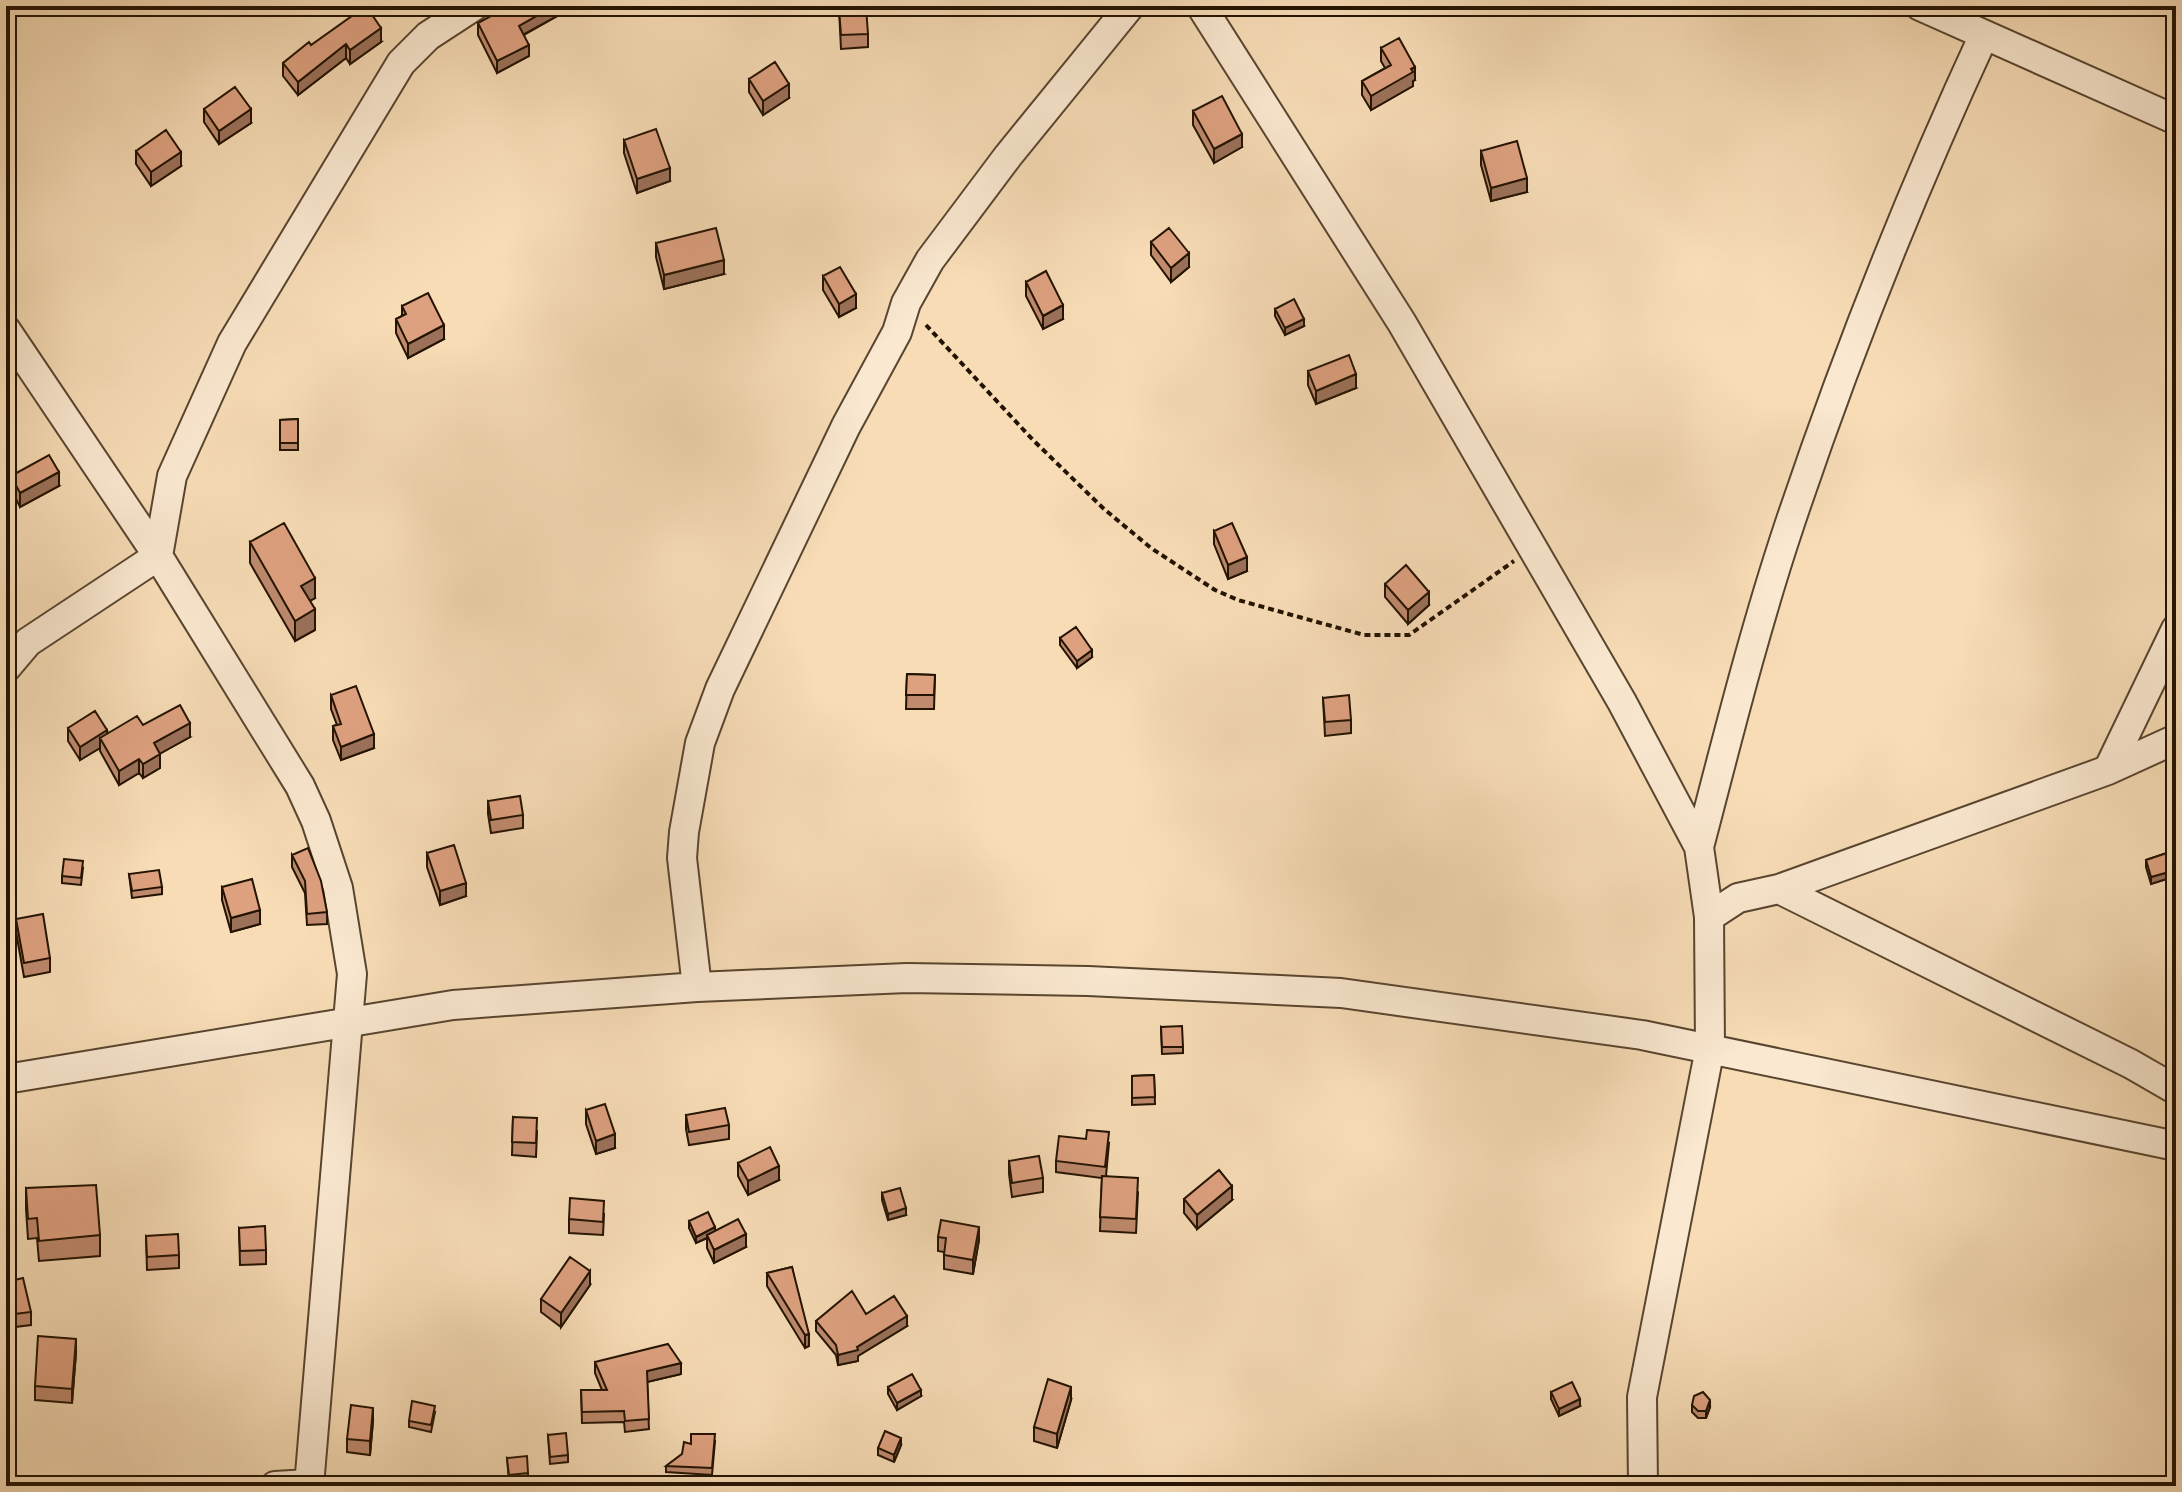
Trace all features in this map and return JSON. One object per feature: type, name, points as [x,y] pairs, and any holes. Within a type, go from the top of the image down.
[{"type":"street","points":[[428,36],[434,6]]},
{"type":"street","points":[[6,668],[28,642],[158,556],[172,476],[232,343],[361,124],[401,63],[428,36],[474,6]]},
{"type":"street","points":[[697,987],[682,858],[687,803],[700,743],[720,689],[846,426],[897,332],[906,303],[930,260],[999,167],[1130,6]]},
{"type":"street","points":[[1201,6],[1402,323],[1622,702],[1699,847],[1709,917],[1710,1048],[1642,1397],[1643,1486]]},
{"type":"street","points":[[1920,6],[2176,120]]},
{"type":"street","points":[[1699,847],[1789,525],[1876,285],[1929,154],[1984,35]]},
{"type":"street","points":[[6,330],[158,556],[300,786],[316,821],[345,922],[352,974],[309,1485],[275,1486]]},
{"type":"street","points":[[2108,770],[2176,629]]},
{"type":"street","points":[[1709,917],[1738,898],[1779,889],[2108,770],[2176,739]]},
{"type":"street","points":[[1779,889],[2131,1064],[2176,1090]]},
{"type":"street","points":[[6,1079],[453,1005],[697,987],[907,978],[1088,981],[1341,993],[1642,1035],[2176,1146]]},
{"type":"path","points":[[906,303],[1033,440],[1104,509],[1163,556],[1215,590],[1238,600],[1364,635],[1409,635],[1533,550]]},
{"type":"building","points":[[366,6],[381,28],[350,50],[346,44],[298,82],[283,63],[309,42],[311,45]]},
{"type":"building","points":[[509,6],[554,6],[519,26],[529,45],[497,61],[478,23]]},
{"type":"building","points":[[866,7],[868,34],[841,35],[839,9]]},
{"type":"building","points":[[1399,38],[1415,67],[1411,69],[1413,72],[1371,96],[1362,81],[1391,65],[1381,48]]},
{"type":"building","points":[[775,62],[789,84],[763,101],[749,79]]},
{"type":"building","points":[[235,87],[251,109],[219,131],[204,109]]},
{"type":"building","points":[[1222,96],[1242,134],[1214,149],[1193,111]]},
{"type":"building","points":[[656,129],[670,168],[637,179],[624,140]]},
{"type":"building","points":[[166,130],[181,152],[151,172],[136,151]]},
{"type":"building","points":[[1517,141],[1527,178],[1491,188],[1481,151]]},
{"type":"building","points":[[716,228],[724,260],[664,275],[656,243]]},
{"type":"building","points":[[1169,228],[1189,253],[1171,268],[1151,242]]},
{"type":"building","points":[[840,267],[856,294],[839,304],[823,276]]},
{"type":"building","points":[[1046,271],[1063,305],[1043,316],[1026,282]]},
{"type":"building","points":[[428,293],[444,325],[408,344],[396,319],[406,314],[402,306]]},
{"type":"building","points":[[1294,299],[1304,319],[1285,328],[1275,309]]},
{"type":"building","points":[[1349,355],[1356,374],[1316,391],[1308,371]]},
{"type":"building","points":[[298,419],[298,443],[280,443],[280,420]]},
{"type":"building","points":[[49,455],[59,472],[20,493],[11,476]]},
{"type":"building","points":[[284,523],[315,578],[301,586],[315,609],[295,621],[250,542]]},
{"type":"building","points":[[1232,523],[1247,557],[1228,565],[1214,531]]},
{"type":"building","points":[[1406,565],[1429,592],[1408,610],[1385,584]]},
{"type":"building","points":[[1076,627],[1092,650],[1077,661],[1060,638]]},
{"type":"building","points":[[907,674],[935,675],[934,695],[906,695]]},
{"type":"building","points":[[356,686],[374,734],[341,747],[333,726],[341,724],[331,695]]},
{"type":"building","points":[[1349,695],[1351,720],[1325,722],[1323,698]]},
{"type":"building","points":[[180,705],[190,723],[154,743],[160,754],[143,764],[139,759],[119,771],[100,738],[137,716],[143,725]]},
{"type":"building","points":[[95,711],[107,730],[80,747],[68,728]]},
{"type":"building","points":[[520,796],[523,815],[491,820],[488,801]]},
{"type":"building","points":[[454,845],[466,883],[440,891],[427,853]]},
{"type":"building","points":[[308,848],[321,881],[327,912],[307,914],[305,881],[292,855]]},
{"type":"building","points":[[2176,850],[2176,870],[2151,877],[2146,860]]},
{"type":"building","points":[[64,859],[83,861],[81,878],[62,876]]},
{"type":"building","points":[[159,870],[162,887],[132,891],[129,874]]},
{"type":"building","points":[[252,879],[260,910],[231,918],[222,887]]},
{"type":"building","points":[[43,914],[50,958],[24,963],[16,919]]},
{"type":"building","points":[[1182,1026],[1183,1047],[1162,1047],[1161,1027]]},
{"type":"building","points":[[1154,1075],[1155,1097],[1132,1098],[1132,1076]]},
{"type":"building","points":[[605,1104],[615,1134],[596,1141],[586,1110]]},
{"type":"building","points":[[725,1108],[729,1125],[689,1132],[686,1115]]},
{"type":"building","points":[[513,1117],[537,1118],[536,1143],[512,1142]]},
{"type":"building","points":[[1087,1130],[1109,1132],[1105,1167],[1056,1161],[1059,1136],[1086,1139]]},
{"type":"building","points":[[770,1147],[779,1166],[748,1181],[738,1163]]},
{"type":"building","points":[[1039,1156],[1043,1178],[1012,1183],[1009,1161]]},
{"type":"building","points":[[1219,1170],[1232,1186],[1197,1215],[1184,1199]]},
{"type":"building","points":[[1102,1176],[1138,1178],[1136,1219],[1100,1217]]},
{"type":"building","points":[[96,1185],[100,1235],[39,1241],[37,1218],[28,1219],[26,1188]]},
{"type":"building","points":[[900,1188],[906,1208],[888,1214],[882,1193]]},
{"type":"building","points":[[570,1198],[604,1201],[603,1222],[569,1219]]},
{"type":"building","points":[[708,1212],[715,1227],[696,1237],[689,1221]]},
{"type":"building","points":[[738,1219],[746,1234],[714,1250],[707,1235]]},
{"type":"building","points":[[941,1220],[979,1227],[973,1260],[944,1255],[946,1238],[938,1237]]},
{"type":"building","points":[[265,1226],[266,1250],[240,1251],[239,1228]]},
{"type":"building","points":[[178,1234],[179,1255],[147,1257],[146,1236]]},
{"type":"building","points":[[570,1257],[590,1271],[561,1313],[541,1299]]},
{"type":"building","points":[[792,1267],[809,1334],[805,1335],[767,1273]]},
{"type":"building","points":[[23,1278],[31,1312],[6,1315],[6,1282]]},
{"type":"building","points":[[852,1291],[866,1314],[894,1296],[907,1316],[857,1347],[858,1350],[838,1355],[836,1345],[816,1321]]},
{"type":"building","points":[[38,1336],[76,1339],[72,1389],[35,1386]]},
{"type":"building","points":[[668,1344],[681,1363],[647,1371],[649,1419],[625,1421],[624,1411],[582,1412],[581,1390],[607,1390],[595,1362]]},
{"type":"building","points":[[912,1374],[921,1390],[897,1403],[888,1387]]},
{"type":"building","points":[[1048,1379],[1071,1387],[1057,1434],[1034,1427]]},
{"type":"building","points":[[1572,1382],[1580,1399],[1559,1409],[1551,1392]]},
{"type":"building","points":[[1703,1392],[1710,1400],[1706,1411],[1698,1411],[1692,1405],[1694,1396]]},
{"type":"building","points":[[412,1401],[435,1406],[431,1425],[409,1421]]},
{"type":"building","points":[[351,1405],[373,1408],[370,1441],[347,1439]]},
{"type":"building","points":[[885,1431],[901,1438],[894,1455],[878,1448]]},
{"type":"building","points":[[566,1433],[568,1455],[550,1457],[548,1435]]},
{"type":"building","points":[[691,1434],[715,1434],[712,1468],[666,1466],[682,1454],[684,1442],[691,1444]]},
{"type":"building","points":[[527,1456],[528,1473],[509,1475],[507,1458]]},
{"type":"building","points":[[662,1478],[668,1486],[657,1486]]}]
